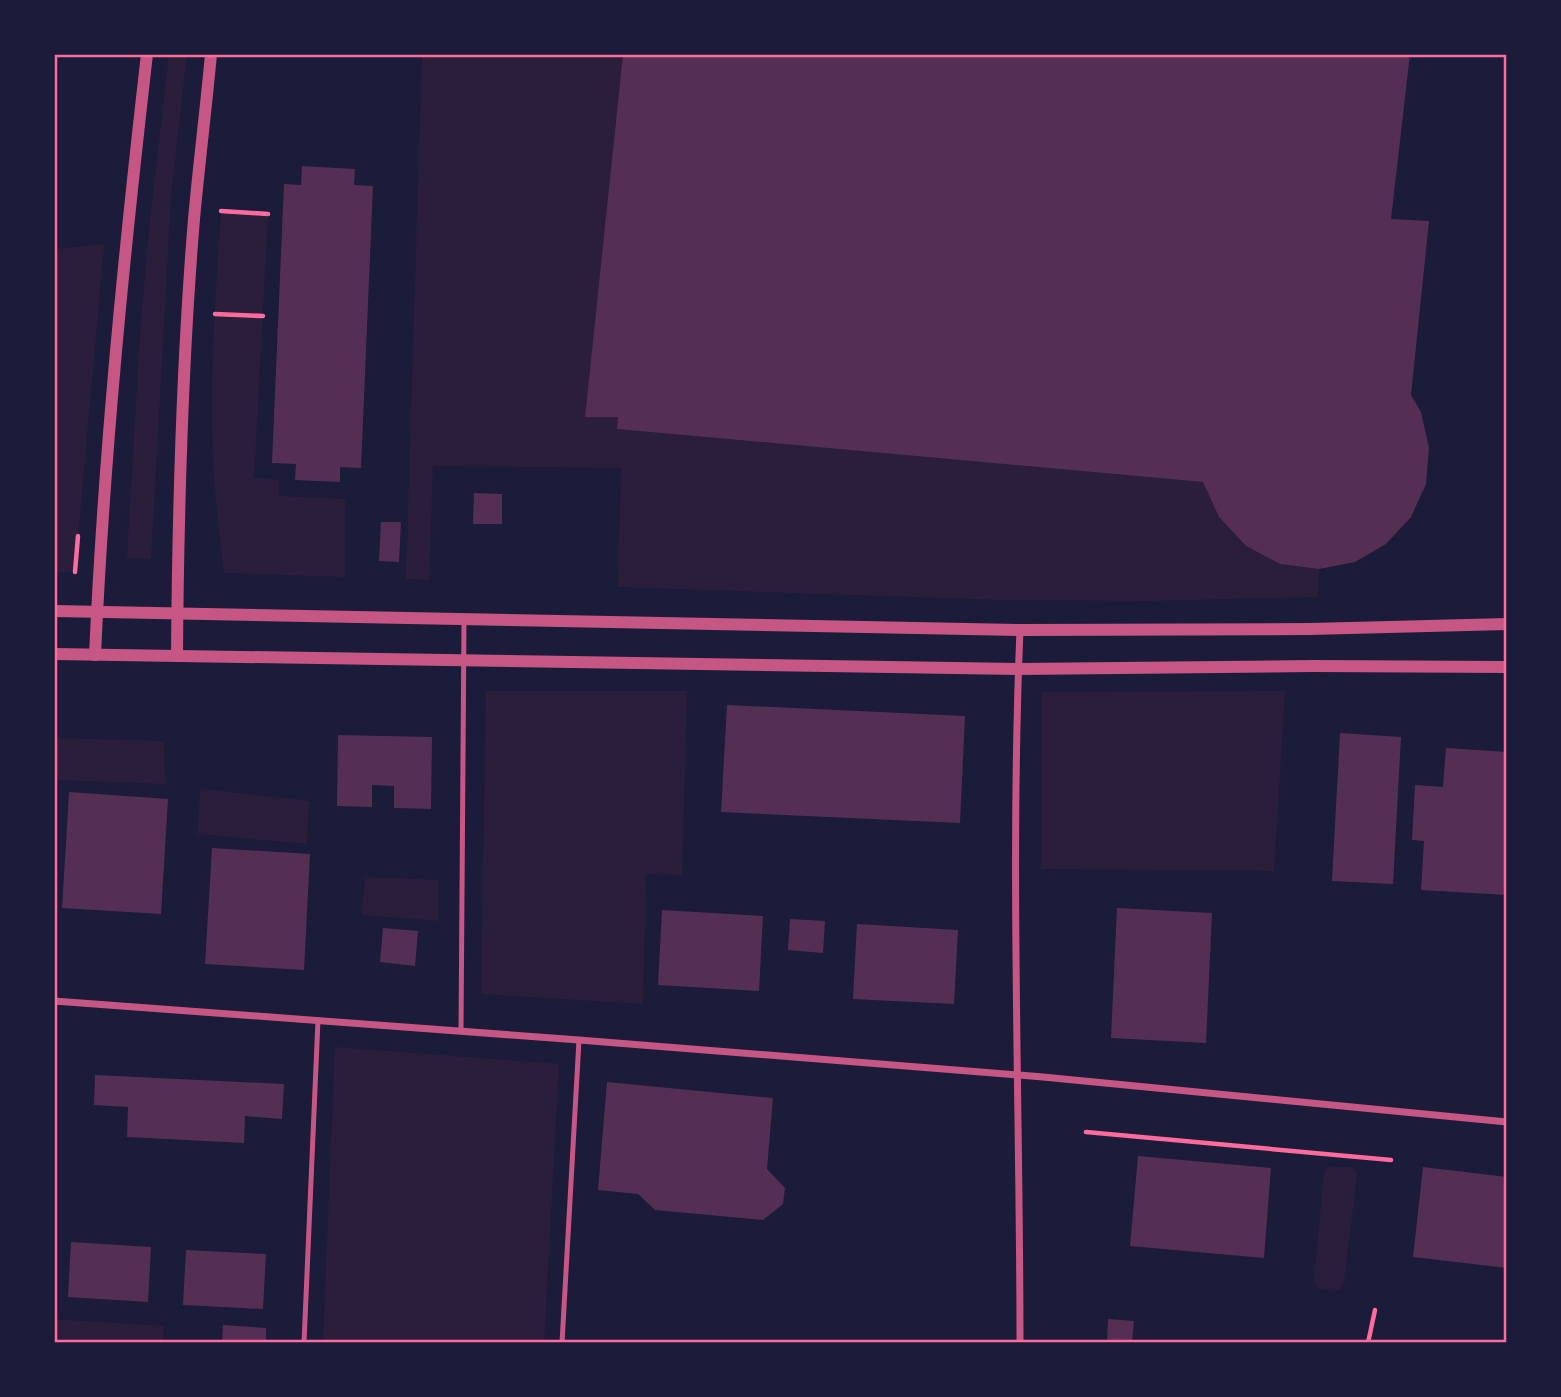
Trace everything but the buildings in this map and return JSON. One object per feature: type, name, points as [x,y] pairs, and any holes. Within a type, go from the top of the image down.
[{"type":"street","points":[[95,655],[125,258],[147,54]]},
{"type":"street","points":[[177,656],[187,333],[194,219],[211,54]]},
{"type":"street","points":[[54,611],[1020,631],[1310,629],[1507,624]]},
{"type":"street","points":[[1020,631],[1016,849],[1020,1343]]},
{"type":"street","points":[[54,654],[1018,669],[1507,667]]},
{"type":"street","points":[[54,1001],[1017,1075],[1507,1122]]},
{"type":"lane","points":[[461,1031],[464,620]]},
{"type":"lane","points":[[304,1343],[318,1020]]},
{"type":"lane","points":[[562,1343],[579,1040]]},
{"type":"path","points":[[221,211],[268,214]]},
{"type":"path","points":[[215,314],[263,316]]},
{"type":"path","points":[[1086,1132],[1391,1160]]},
{"type":"path","points":[[1368,1343],[1374,1310]]},
{"type":"shaded area","points":[[169,54],[187,54],[171,194],[151,559],[127,558],[141,320]]},
{"type":"shaded area","points":[[422,54],[623,54],[585,417],[618,417],[617,429],[1203,482],[1219,517],[1246,546],[1280,564],[1319,569],[1318,597],[1149,601],[1000,600],[618,587],[621,468],[433,466],[429,580],[406,579]]},
{"type":"shaded area","points":[[221,211],[268,214],[254,478],[279,480],[279,496],[345,499],[345,577],[224,573],[214,477],[212,419],[213,341]]},
{"type":"shaded area","points":[[104,244],[75,572],[54,572],[54,249]]},
{"type":"shaded area","points":[[486,691],[687,691],[682,875],[646,874],[643,1004],[481,994]]},
{"type":"shaded area","points":[[1285,691],[1274,871],[1041,869],[1042,692]]},
{"type":"shaded area","points":[[54,738],[164,741],[165,784],[54,780]]},
{"type":"shaded area","points":[[200,789],[309,801],[307,844],[198,834]]},
{"type":"shaded area","points":[[365,877],[439,880],[438,921],[362,915]]},
{"type":"shaded area","points":[[335,1047],[559,1064],[544,1343],[323,1343]]},
{"type":"shaded area","points":[[1331,1167],[1351,1167],[1357,1176],[1344,1281],[1336,1291],[1319,1288],[1314,1280],[1324,1173]]},
{"type":"shaded area","points":[[54,1319],[164,1326],[163,1343],[54,1343]]}]
